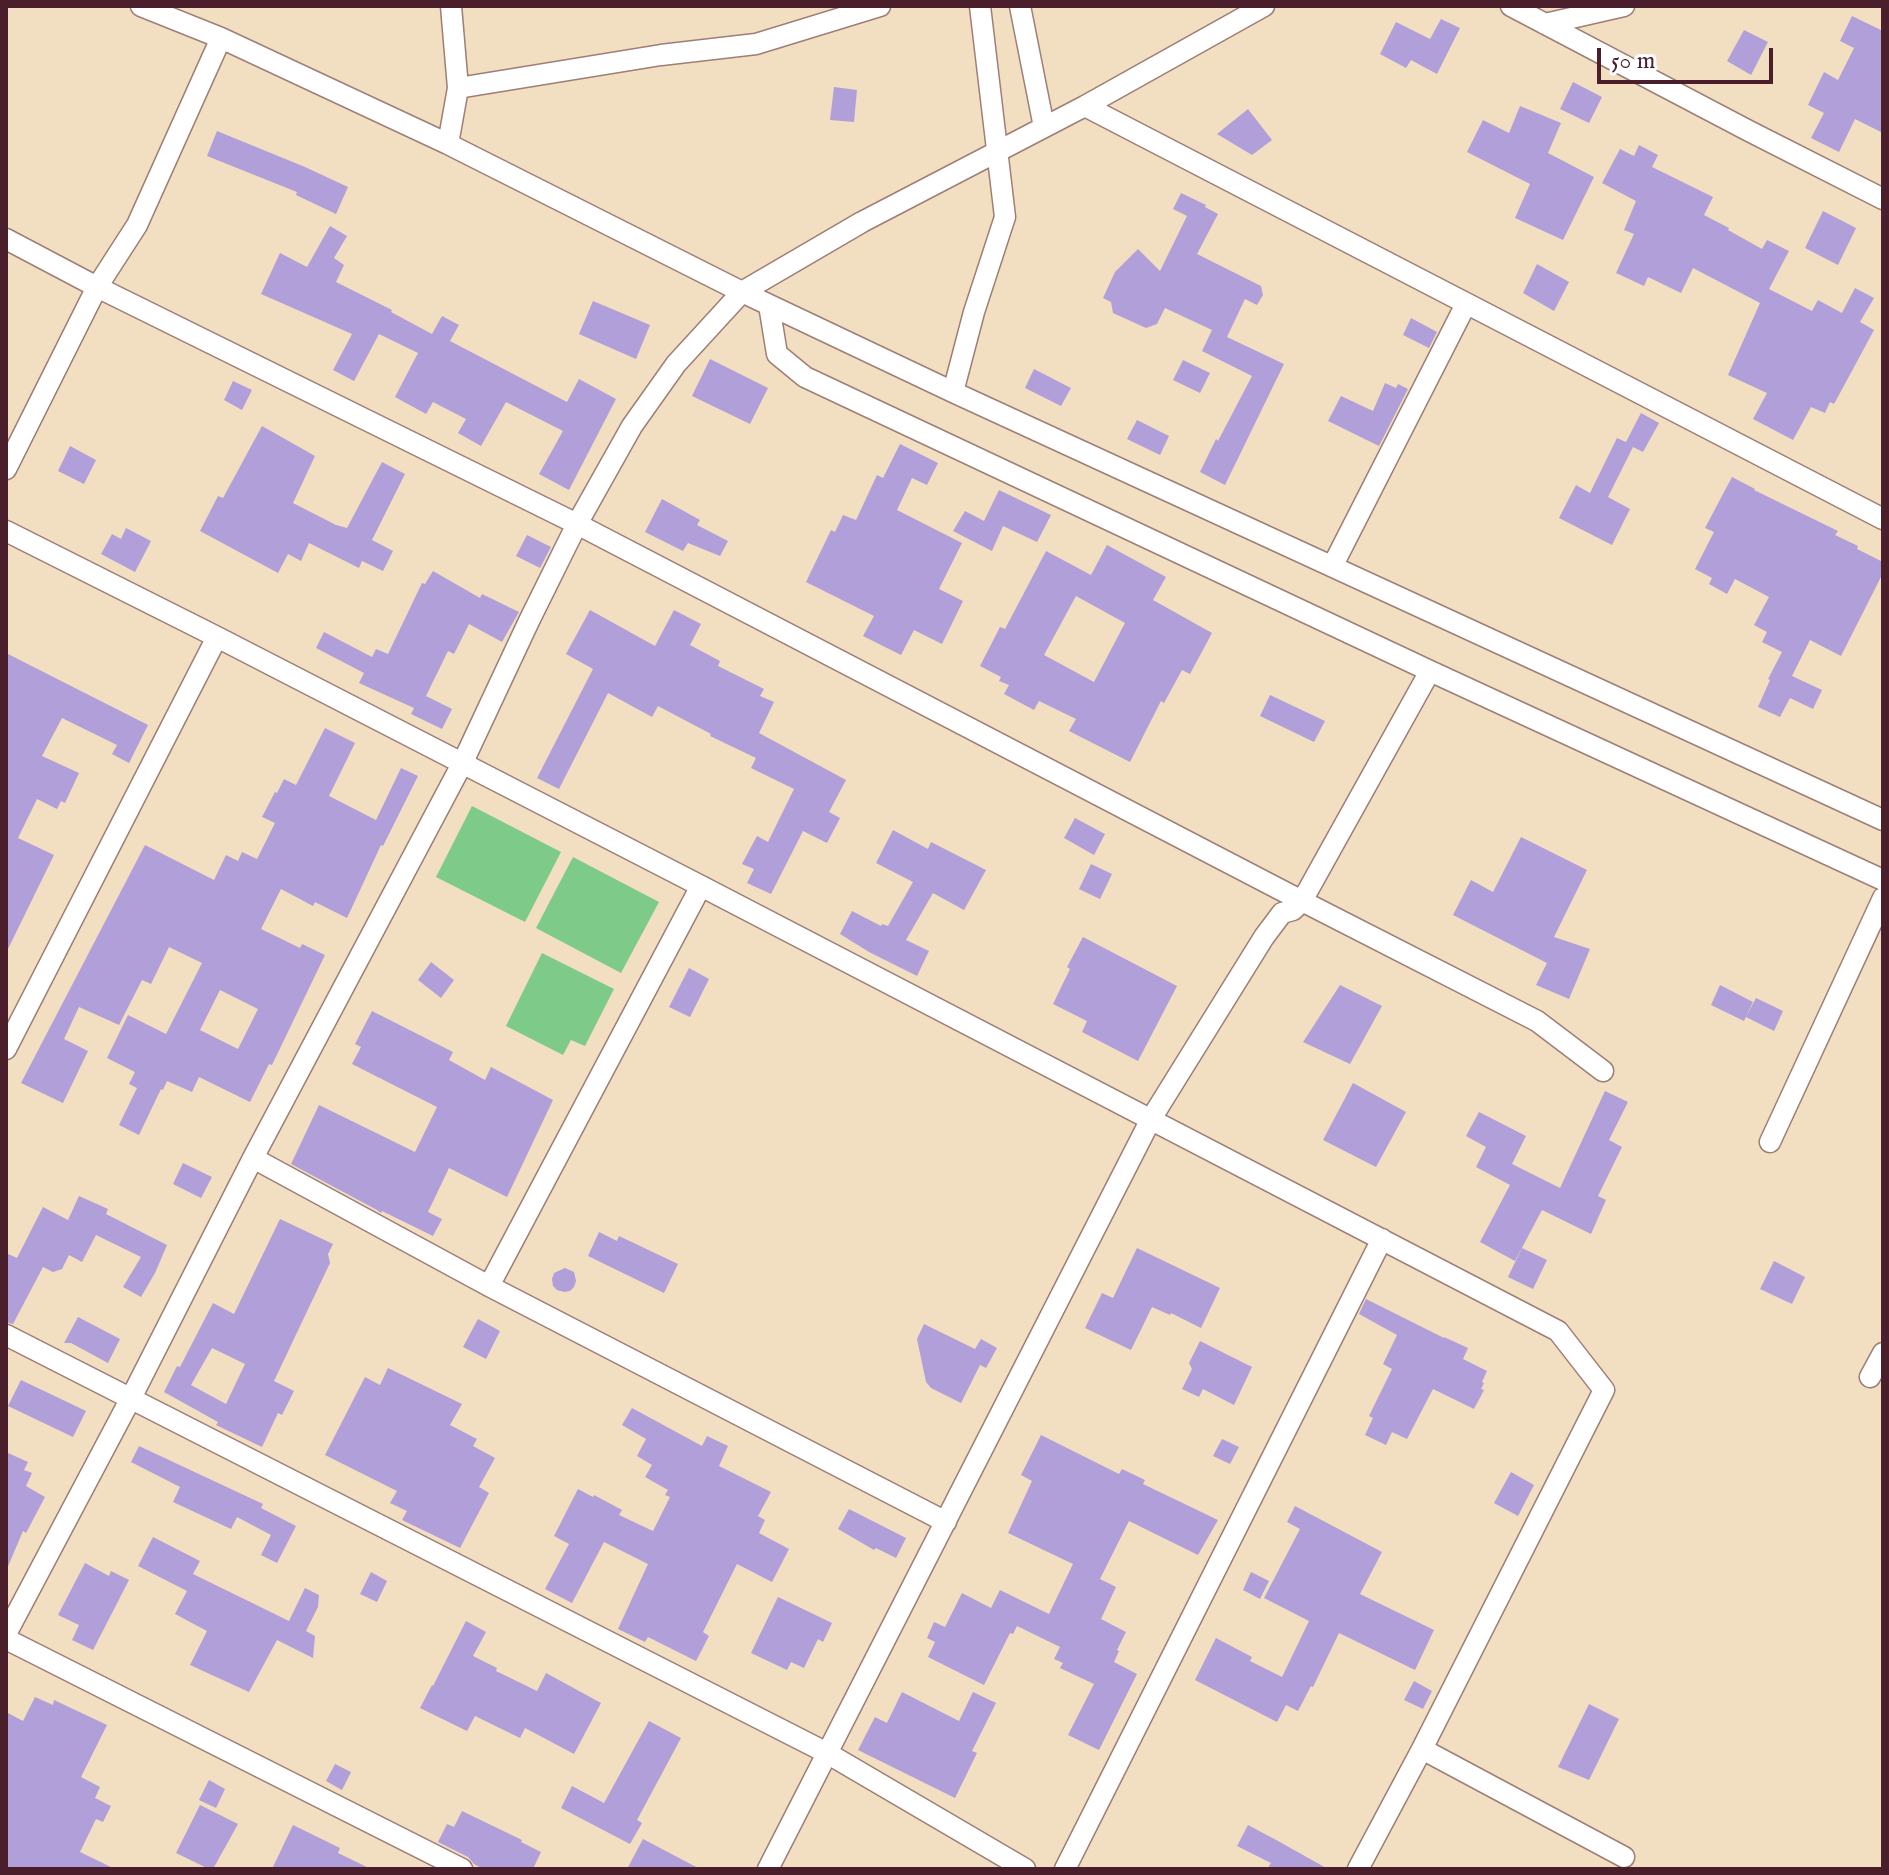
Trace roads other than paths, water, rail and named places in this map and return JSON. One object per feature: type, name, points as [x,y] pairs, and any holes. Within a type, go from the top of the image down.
[{"type":"street","points":[[141,6],[221,38],[448,144],[742,292],[953,392],[1883,820]]},
{"type":"street","points":[[448,144],[458,88],[451,6]]},
{"type":"street","points":[[458,88],[661,55],[756,44],[880,6]]},
{"type":"street","points":[[953,392],[974,312],[1005,217],[980,6]]},
{"type":"street","points":[[1020,6],[1044,127]]},
{"type":"street","points":[[462,1869],[6,1637],[253,1158],[462,764],[577,524],[632,426],[676,364],[742,292],[862,222],[1085,106],[1264,6]]},
{"type":"street","points":[[1511,6],[1883,199]]},
{"type":"street","points":[[1545,24],[1624,6]]},
{"type":"street","points":[[6,469],[97,287],[137,225],[221,38]]},
{"type":"street","points":[[1085,106],[1883,519]]},
{"type":"street","points":[[6,239],[577,524],[1537,1021],[1603,1071]]},
{"type":"street","points":[[1333,565],[1466,304]]},
{"type":"street","points":[[769,305],[777,354],[805,377],[1883,880]]},
{"type":"street","points":[[6,531],[701,886],[1558,1331],[1604,1390],[1358,1869]]},
{"type":"street","points":[[6,1049],[217,637]]},
{"type":"street","points":[[768,1869],[1151,1119],[1264,937],[1282,913],[1293,910],[1302,901],[1430,671]]},
{"type":"street","points":[[489,1286],[701,886]]},
{"type":"street","points":[[1770,1142],[1883,898]]},
{"type":"street","points":[[253,1158],[489,1286],[946,1522]]},
{"type":"street","points":[[1065,1869],[1382,1239]]},
{"type":"street","points":[[6,1335],[827,1753],[1025,1869]]},
{"type":"street","points":[[1870,1377],[1883,1353]]},
{"type":"street","points":[[1422,1749],[1624,1857]]}]
